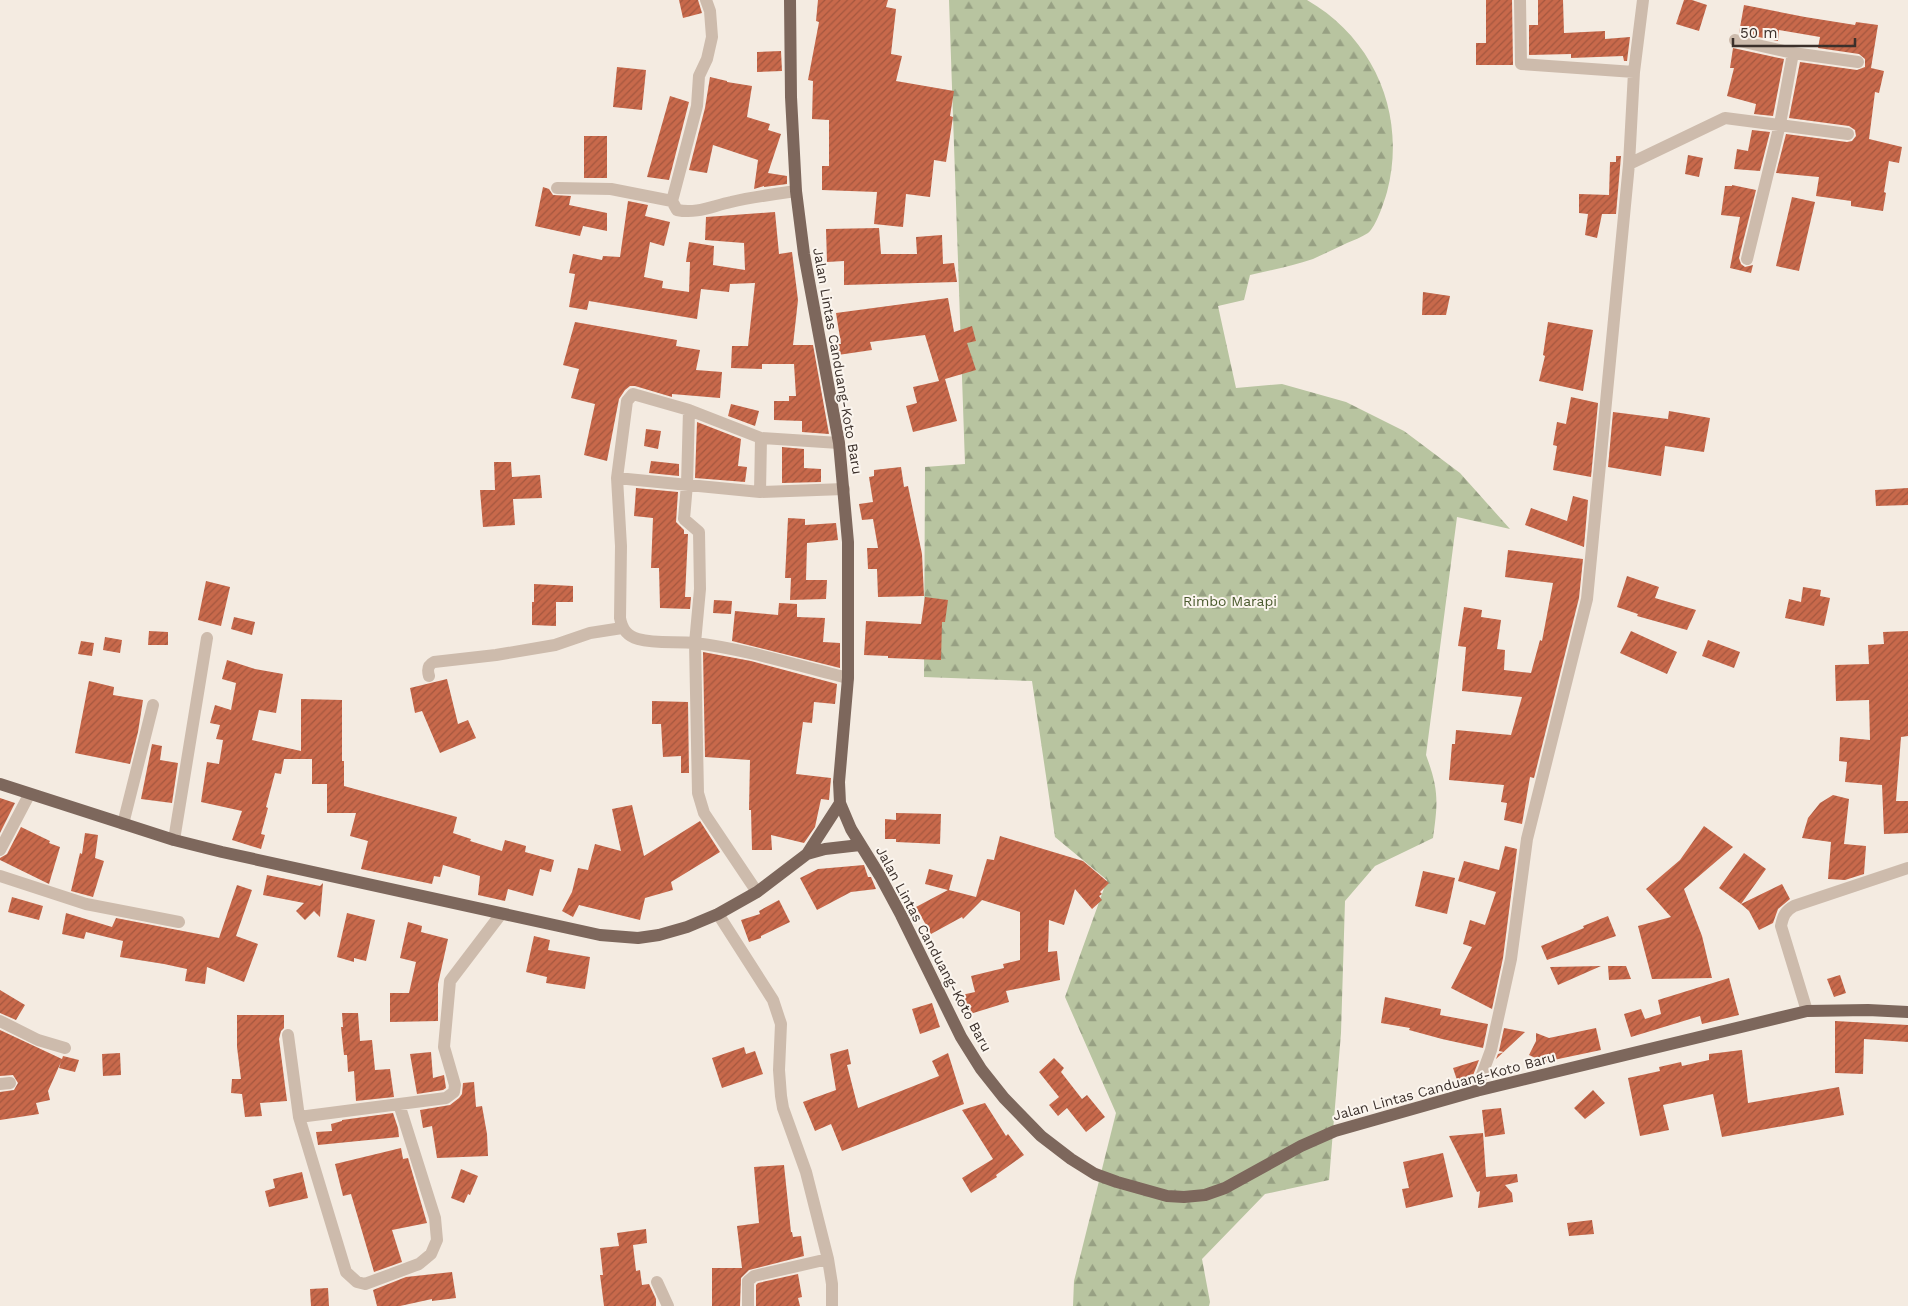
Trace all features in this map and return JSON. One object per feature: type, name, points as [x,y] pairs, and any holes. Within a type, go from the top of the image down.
[{"type":"main road","name":"Jalan Lintas Canduang-Koto Baru","points":[[790,0],[791,96],[796,191],[804,254],[839,443],[848,542],[848,678],[839,782],[840,803],[845,817],[860,845],[880,876],[961,1037],[981,1069],[1004,1098],[1041,1136],[1071,1159],[1102,1177],[1141,1190],[1167,1196],[1206,1195],[1225,1188],[1301,1146],[1335,1131],[1476,1091],[1808,1011],[1868,1010],[1908,1012]]},
{"type":"main road","points":[[0,784],[174,840],[600,935],[638,938],[659,936],[687,927],[718,914],[757,892],[807,854],[840,803]]},
{"type":"main road","points":[[807,854],[832,848],[860,845]]},
{"type":"street","points":[[672,201],[697,106],[699,76],[707,59],[712,37],[710,11],[706,0]]},
{"type":"street","points":[[1520,0],[1521,64],[1634,72]]},
{"type":"street","points":[[1476,1091],[1491,1050],[1511,959],[1527,839],[1586,599],[1629,164],[1634,72],[1643,0]]},
{"type":"street","points":[[1735,40],[1794,53],[1858,62]]},
{"type":"street","points":[[1747,259],[1780,124],[1794,53]]},
{"type":"street","points":[[1629,164],[1725,118],[1848,134]]},
{"type":"street","points":[[557,188],[611,189],[672,201],[678,210],[696,212],[730,202],[796,191]]},
{"type":"street","points":[[839,443],[761,438],[690,410],[633,394],[627,401],[617,478],[621,546],[620,618],[622,628],[629,635],[639,639],[695,643],[733,650],[848,678]]},
{"type":"street","points":[[690,410],[684,519],[698,532],[700,589],[695,643],[698,793],[704,813],[757,892]]},
{"type":"street","points":[[760,492],[761,438]]},
{"type":"street","points":[[617,478],[760,492],[844,489]]},
{"type":"street","points":[[429,676],[428,669],[430,664],[434,662],[496,655],[555,645],[590,633],[622,628]]},
{"type":"street","points":[[174,840],[207,638]]},
{"type":"street","points":[[124,824],[152,705]]},
{"type":"street","points":[[0,850],[29,794]]},
{"type":"street","points":[[1808,1011],[1781,926],[1782,917],[1787,910],[1794,906],[1908,868]]},
{"type":"street","points":[[0,876],[86,904],[179,922]]},
{"type":"street","points":[[300,1117],[446,1098],[454,1092],[455,1085],[444,1047],[450,981],[501,914]]},
{"type":"street","points":[[718,914],[773,1000],[781,1024],[779,1070],[783,1108],[806,1172],[828,1259],[832,1284],[832,1306]]},
{"type":"street","points":[[0,1021],[38,1040],[65,1048]]},
{"type":"street","points":[[288,1035],[300,1117],[346,1272],[357,1282],[365,1284],[419,1264],[430,1254],[437,1240],[434,1218],[399,1104]]},
{"type":"street","points":[[748,1306],[748,1281],[754,1276],[828,1259]]},
{"type":"street","points":[[657,1282],[668,1306]]},
{"type":"green space","name":"Rimbo Marapi","points":[[949,0],[1307,0],[1331,16],[1351,36],[1367,58],[1380,82],[1388,108],[1392,135],[1392,164],[1387,192],[1377,220],[1368,233],[1313,259],[1250,275],[1244,300],[1218,306],[1236,388],[1282,384],[1346,402],[1404,431],[1460,473],[1510,529],[1457,517],[1426,755],[1436,796],[1433,838],[1375,866],[1345,901],[1341,1033],[1329,1180],[1265,1194],[1202,1259],[1210,1302],[1209,1306],[1073,1306],[1074,1281],[1116,1113],[1065,997],[1107,880],[1055,837],[1032,681],[924,677],[925,467],[965,464]]},
{"type":"building","points":[[679,0],[698,0],[702,13],[683,18]]},
{"type":"building","points":[[818,0],[888,0],[886,7],[896,9],[891,54],[902,56],[896,81],[954,91],[950,116],[953,117],[946,162],[934,160],[930,197],[906,194],[903,227],[874,224],[877,192],[822,190],[822,166],[829,166],[829,120],[812,119],[813,81],[808,80],[819,22],[816,21]]},
{"type":"building","points":[[1486,0],[1512,0],[1513,65],[1476,65],[1476,43],[1486,43]]},
{"type":"building","points":[[1538,0],[1563,0],[1564,33],[1605,31],[1605,39],[1630,37],[1627,61],[1624,61],[1623,56],[1571,58],[1571,54],[1529,55],[1529,25],[1538,25]]},
{"type":"building","points":[[1684,0],[1692,0],[1707,5],[1699,31],[1676,24]]},
{"type":"building","points":[[1744,5],[1855,25],[1856,22],[1878,25],[1871,68],[1884,71],[1879,93],[1875,92],[1869,139],[1902,147],[1899,163],[1889,161],[1883,211],[1851,206],[1851,201],[1816,196],[1819,177],[1776,173],[1786,134],[1847,142],[1852,141],[1856,136],[1855,130],[1849,126],[1789,118],[1800,62],[1857,70],[1865,67],[1865,59],[1859,54],[1818,48],[1820,37],[1779,30],[1778,41],[1739,33]]},
{"type":"building","points":[[1733,48],[1784,59],[1773,116],[1754,114],[1756,104],[1727,96],[1734,68],[1730,68]]},
{"type":"building","points":[[781,51],[782,71],[757,72],[757,52]]},
{"type":"building","points":[[617,67],[646,70],[642,110],[613,107]]},
{"type":"building","points":[[710,77],[752,86],[747,117],[770,124],[768,130],[781,134],[768,173],[787,176],[787,184],[754,189],[758,160],[713,145],[707,173],[689,170],[705,108]]},
{"type":"building","points":[[670,96],[689,102],[669,180],[647,177]]},
{"type":"building","points":[[1752,130],[1770,132],[1760,171],[1734,169],[1737,149],[1748,151]]},
{"type":"building","points":[[584,136],[607,136],[607,178],[584,178]]},
{"type":"building","points":[[1688,155],[1703,158],[1699,177],[1685,174]]},
{"type":"building","points":[[1616,156],[1621,156],[1616,214],[1602,214],[1597,238],[1585,235],[1588,214],[1579,213],[1579,194],[1609,195],[1610,162],[1616,162]]},
{"type":"building","points":[[1732,185],[1756,190],[1739,258],[1741,264],[1745,267],[1753,265],[1751,273],[1730,268],[1740,217],[1721,215],[1725,186]]},
{"type":"building","points":[[543,187],[549,189],[553,195],[571,196],[569,205],[607,213],[607,231],[583,226],[580,236],[535,226]]},
{"type":"building","points":[[1792,197],[1815,202],[1799,271],[1776,266]]},
{"type":"building","points":[[628,201],[648,205],[645,216],[670,222],[664,246],[650,242],[644,277],[663,281],[662,288],[689,292],[690,262],[686,262],[689,242],[714,246],[713,265],[745,270],[744,243],[705,240],[706,217],[775,212],[779,254],[792,252],[798,300],[793,345],[813,345],[829,434],[802,432],[802,421],[774,420],[774,401],[789,401],[789,396],[796,396],[794,364],[762,364],[762,369],[731,368],[732,346],[748,346],[755,283],[730,284],[729,292],[701,289],[697,319],[589,301],[587,310],[569,307],[575,274],[569,273],[573,254],[602,260],[603,256],[620,257]]},
{"type":"building","points":[[879,228],[881,254],[917,254],[916,237],[942,235],[943,264],[954,263],[957,282],[844,285],[844,261],[827,262],[826,229]]},
{"type":"building","points":[[1423,292],[1450,296],[1446,315],[1422,315]]},
{"type":"building","points":[[948,298],[954,332],[972,326],[976,341],[967,343],[976,370],[945,379],[957,421],[913,432],[906,406],[917,403],[913,387],[939,381],[925,335],[870,342],[872,350],[831,356],[829,344],[841,344],[836,313]]},
{"type":"building","points":[[575,322],[677,340],[676,346],[700,350],[696,370],[722,372],[720,398],[672,394],[672,397],[630,386],[619,399],[607,461],[584,455],[595,404],[571,398],[579,369],[563,365]]},
{"type":"building","points":[[1548,322],[1593,330],[1583,391],[1539,381],[1545,356],[1543,355]]},
{"type":"building","points":[[1571,397],[1598,403],[1591,477],[1553,470],[1557,446],[1553,445],[1557,422],[1566,424]]},
{"type":"building","points":[[731,404],[759,411],[755,426],[728,416]]},
{"type":"building","points":[[1669,411],[1710,418],[1704,452],[1665,446],[1661,476],[1608,467],[1613,412],[1668,419]]},
{"type":"building","points":[[697,422],[741,439],[738,466],[747,467],[745,482],[695,478]]},
{"type":"building","points":[[646,429],[661,431],[658,449],[644,446]]},
{"type":"building","points":[[782,447],[804,449],[804,468],[821,469],[821,482],[782,483]]},
{"type":"building","points":[[651,461],[679,464],[679,476],[649,473]]},
{"type":"building","points":[[494,462],[511,462],[512,477],[540,475],[542,498],[513,499],[515,525],[483,527],[480,490],[495,490]]},
{"type":"building","points":[[901,467],[904,487],[908,486],[922,554],[924,596],[878,597],[877,569],[868,569],[867,548],[878,548],[873,519],[862,520],[859,504],[873,502],[869,477],[874,476],[874,470]]},
{"type":"building","points":[[636,488],[678,492],[676,522],[684,530],[684,534],[688,534],[685,597],[691,597],[690,609],[660,608],[659,568],[651,568],[653,518],[634,516]]},
{"type":"building","points":[[1908,488],[1908,505],[1876,506],[1875,490]]},
{"type":"building","points":[[1573,496],[1588,500],[1584,547],[1525,525],[1531,508],[1567,521]]},
{"type":"building","points":[[788,518],[805,519],[805,525],[836,523],[838,540],[807,543],[806,580],[827,580],[826,599],[790,600],[791,578],[785,578]]},
{"type":"building","points":[[1508,550],[1583,559],[1579,598],[1534,778],[1530,777],[1522,824],[1504,820],[1507,803],[1501,802],[1504,785],[1449,780],[1452,744],[1455,744],[1456,730],[1511,735],[1522,697],[1462,691],[1466,647],[1458,646],[1464,607],[1482,610],[1481,617],[1501,620],[1497,649],[1505,650],[1504,670],[1531,673],[1540,640],[1542,641],[1553,583],[1505,577]]},
{"type":"building","points":[[1627,576],[1659,587],[1655,598],[1696,610],[1687,630],[1637,616],[1638,614],[1617,607]]},
{"type":"building","points":[[206,581],[230,587],[221,626],[198,620]]},
{"type":"building","points":[[534,584],[573,586],[573,602],[556,602],[556,626],[532,625]]},
{"type":"building","points":[[1803,587],[1821,590],[1820,596],[1830,598],[1824,626],[1785,618],[1789,599],[1801,602]]},
{"type":"building","points":[[925,597],[948,600],[945,622],[942,622],[941,660],[864,655],[866,621],[921,624]]},
{"type":"building","points":[[714,600],[732,601],[731,614],[713,613]]},
{"type":"building","points":[[779,603],[797,604],[797,617],[825,618],[823,642],[840,643],[840,668],[732,641],[735,611],[778,615]]},
{"type":"building","points":[[234,617],[255,622],[252,635],[231,629]]},
{"type":"building","points":[[149,631],[168,632],[168,645],[148,645]]},
{"type":"building","points":[[1631,631],[1677,652],[1667,674],[1620,653]]},
{"type":"building","points":[[1908,631],[1908,736],[1901,737],[1896,801],[1908,801],[1908,833],[1884,834],[1882,785],[1845,782],[1847,762],[1839,761],[1840,737],[1870,740],[1869,700],[1836,701],[1835,665],[1869,664],[1868,645],[1884,644],[1883,632]]},
{"type":"building","points":[[105,637],[122,640],[120,653],[103,650]]},
{"type":"building","points":[[1708,640],[1740,652],[1734,668],[1702,656]]},
{"type":"building","points":[[81,641],[94,643],[92,656],[78,654]]},
{"type":"building","points":[[703,652],[751,661],[837,684],[835,704],[814,702],[812,723],[803,722],[796,774],[831,778],[829,800],[821,799],[815,827],[804,843],[771,835],[772,850],[752,850],[751,810],[749,810],[750,760],[705,757]]},
{"type":"building","points":[[227,660],[255,669],[283,674],[276,713],[259,710],[252,740],[301,751],[301,699],[342,700],[344,786],[457,817],[453,833],[471,839],[470,841],[502,851],[505,840],[526,846],[525,852],[554,860],[551,872],[540,869],[533,896],[508,889],[505,901],[478,895],[480,876],[443,865],[440,877],[434,876],[432,884],[361,869],[368,841],[350,836],[356,813],[327,813],[327,784],[312,784],[312,759],[284,759],[281,774],[275,773],[261,834],[265,835],[261,849],[232,840],[242,811],[201,802],[207,762],[219,764],[223,740],[216,739],[220,725],[210,723],[215,705],[231,710],[236,683],[222,679]]},
{"type":"building","points":[[447,679],[458,724],[468,720],[476,738],[440,753],[422,711],[415,713],[410,688]]},
{"type":"building","points":[[89,681],[114,687],[113,695],[143,700],[130,764],[75,753]]},
{"type":"building","points":[[652,701],[688,702],[689,773],[681,773],[681,756],[663,757],[661,724],[652,724]]},
{"type":"building","points":[[152,744],[162,746],[160,760],[178,763],[172,803],[141,799]]},
{"type":"building","points":[[1833,795],[1849,799],[1844,844],[1866,846],[1864,874],[1845,880],[1828,879],[1831,842],[1802,838],[1808,818],[1820,803]]},
{"type":"building","points":[[0,798],[15,803],[0,833]]},
{"type":"building","points":[[632,805],[644,856],[700,821],[720,852],[671,882],[673,890],[645,898],[640,920],[579,905],[573,917],[562,911],[572,892],[578,868],[588,870],[595,844],[621,851],[612,809]]},
{"type":"building","points":[[896,813],[941,814],[940,844],[896,842],[896,839],[885,839],[885,819],[896,820]]},
{"type":"building","points":[[1704,826],[1733,847],[1684,889],[1702,936],[1712,978],[1652,979],[1638,926],[1671,917],[1646,889],[1680,860]]},
{"type":"building","points":[[21,827],[60,847],[49,884],[0,860],[0,858],[7,854]]},
{"type":"building","points":[[85,833],[98,835],[95,858],[104,861],[93,897],[71,891],[80,853],[82,854]]},
{"type":"building","points":[[1000,836],[1083,861],[1109,883],[1100,892],[1102,894],[1099,896],[1102,900],[1092,909],[1075,889],[1064,925],[1049,920],[1048,952],[1057,951],[1060,980],[1006,991],[1009,1002],[970,1014],[962,1014],[957,996],[975,992],[971,976],[1004,968],[1003,964],[1020,960],[1020,912],[982,900],[963,919],[962,917],[931,934],[916,907],[948,890],[925,884],[929,869],[953,875],[949,890],[976,897],[987,859],[994,860]]},
{"type":"building","points":[[1505,846],[1517,849],[1503,958],[1492,1009],[1451,988],[1472,947],[1463,944],[1470,920],[1485,925],[1496,892],[1458,881],[1464,861],[1499,870]]},
{"type":"building","points":[[1744,853],[1766,869],[1741,904],[1719,888]]},
{"type":"building","points":[[864,865],[868,877],[871,877],[876,889],[851,892],[817,910],[800,878],[818,869]]},
{"type":"building","points":[[1423,871],[1455,878],[1447,914],[1415,906]]},
{"type":"building","points":[[267,875],[320,886],[323,883],[320,917],[314,911],[305,920],[296,911],[304,903],[263,895]]},
{"type":"building","points":[[1782,884],[1790,899],[1778,909],[1773,923],[1759,930],[1749,911],[1741,904]]},
{"type":"building","points":[[237,885],[252,890],[236,936],[258,944],[244,982],[207,967],[205,984],[185,981],[187,969],[120,957],[123,941],[86,932],[84,939],[62,934],[66,913],[112,927],[116,918],[219,938]]},
{"type":"building","points":[[12,897],[43,906],[39,920],[8,912]]},
{"type":"building","points":[[779,900],[790,922],[761,936],[761,938],[749,942],[741,920],[760,914],[759,911]]},
{"type":"building","points":[[347,913],[375,920],[366,961],[354,958],[354,962],[337,957]]},
{"type":"building","points":[[1608,916],[1616,936],[1547,960],[1541,946]]},
{"type":"building","points":[[408,922],[422,926],[421,932],[448,939],[438,984],[438,1021],[390,1022],[390,993],[409,993],[416,962],[400,958]]},
{"type":"building","points":[[534,936],[550,940],[548,950],[590,957],[585,989],[546,983],[547,977],[526,972]]},
{"type":"building","points":[[1601,966],[1558,985],[1550,967]]},
{"type":"building","points":[[1608,966],[1626,966],[1631,979],[1609,980]]},
{"type":"building","points":[[1840,975],[1846,993],[1834,997],[1827,979]]},
{"type":"building","points":[[1729,978],[1739,1015],[1702,1024],[1700,1016],[1631,1037],[1624,1014],[1641,1009],[1645,1019],[1661,1014],[1658,1000]]},
{"type":"building","points":[[0,990],[25,1005],[16,1020],[0,1013]]},
{"type":"building","points":[[1385,997],[1441,1009],[1440,1015],[1488,1024],[1483,1048],[1409,1030],[1410,1028],[1381,1023]]},
{"type":"building","points":[[932,1003],[940,1027],[920,1034],[912,1009]]},
{"type":"building","points":[[342,1013],[358,1013],[360,1041],[372,1040],[375,1070],[390,1069],[394,1097],[356,1101],[354,1071],[348,1072],[347,1055],[344,1055],[341,1027],[343,1027]]},
{"type":"building","points":[[237,1015],[284,1015],[284,1028],[279,1039],[287,1101],[260,1103],[262,1116],[245,1117],[242,1094],[231,1093],[232,1079],[241,1079],[237,1047]]},
{"type":"building","points":[[1835,1021],[1908,1025],[1908,1042],[1864,1039],[1863,1074],[1835,1073]]},
{"type":"building","points":[[1504,1028],[1525,1032],[1504,1052],[1499,1051]]},
{"type":"building","points":[[1596,1028],[1601,1050],[1544,1062],[1529,1055],[1536,1041],[1536,1033],[1549,1038]]},
{"type":"building","points":[[0,1030],[62,1059],[63,1056],[79,1060],[75,1072],[59,1068],[61,1062],[48,1091],[50,1100],[36,1103],[39,1114],[0,1120],[0,1092],[14,1090],[18,1083],[13,1075],[0,1076]]},
{"type":"building","points":[[744,1047],[746,1054],[755,1051],[763,1074],[722,1088],[712,1058]]},
{"type":"building","points":[[848,1049],[851,1064],[847,1065],[858,1108],[939,1076],[932,1061],[948,1053],[964,1104],[842,1151],[831,1124],[815,1131],[803,1102],[836,1090],[830,1054]]},
{"type":"building","points":[[1742,1050],[1748,1103],[1839,1087],[1844,1115],[1722,1137],[1713,1094],[1663,1105],[1669,1130],[1640,1136],[1628,1078],[1660,1071],[1659,1067],[1681,1062],[1682,1066],[1709,1060],[1709,1054]]},
{"type":"building","points":[[431,1052],[433,1078],[444,1075],[446,1088],[417,1094],[410,1054]]},
{"type":"building","points":[[120,1053],[121,1075],[103,1076],[102,1054]]},
{"type":"building","points":[[1054,1058],[1064,1068],[1061,1072],[1082,1099],[1087,1095],[1105,1117],[1086,1132],[1067,1108],[1058,1116],[1049,1105],[1059,1097],[1039,1072]]},
{"type":"building","points":[[1479,1060],[1470,1083],[1459,1086],[1453,1068]]},
{"type":"building","points":[[474,1082],[476,1107],[482,1106],[487,1134],[488,1156],[437,1158],[432,1126],[423,1128],[420,1110],[450,1105],[462,1094],[463,1083]]},
{"type":"building","points":[[1593,1090],[1605,1103],[1585,1119],[1574,1108]]},
{"type":"building","points":[[985,1103],[1006,1136],[1008,1134],[1024,1155],[996,1175],[997,1177],[971,1193],[962,1178],[993,1159],[962,1110]]},
{"type":"building","points":[[1501,1108],[1505,1134],[1485,1137],[1482,1110]]},
{"type":"building","points":[[393,1113],[399,1137],[318,1145],[316,1132],[332,1131],[331,1124],[342,1120]]},
{"type":"building","points":[[1483,1133],[1486,1177],[1517,1174],[1518,1182],[1505,1185],[1512,1193],[1513,1202],[1478,1208],[1480,1191],[1477,1192],[1449,1136]]},
{"type":"building","points":[[401,1148],[403,1159],[408,1158],[427,1223],[392,1230],[402,1262],[374,1272],[351,1194],[343,1196],[335,1164]]},
{"type":"building","points":[[1443,1153],[1453,1197],[1406,1208],[1402,1189],[1409,1188],[1403,1162]]},
{"type":"building","points":[[784,1165],[791,1232],[793,1237],[801,1236],[804,1256],[749,1270],[741,1278],[740,1306],[712,1306],[712,1268],[742,1268],[737,1226],[759,1223],[754,1167]]},
{"type":"building","points":[[461,1169],[478,1176],[470,1195],[468,1194],[464,1203],[451,1198]]},
{"type":"building","points":[[302,1172],[308,1198],[269,1207],[265,1191],[275,1188],[273,1179]]},
{"type":"building","points":[[1592,1220],[1594,1234],[1569,1236],[1567,1223]]},
{"type":"building","points":[[646,1229],[647,1243],[633,1245],[636,1271],[640,1270],[642,1285],[649,1284],[656,1299],[656,1306],[604,1306],[600,1275],[603,1275],[600,1248],[619,1246],[617,1233]]},
{"type":"building","points":[[452,1272],[456,1298],[432,1301],[432,1299],[400,1306],[377,1306],[373,1290],[406,1277]]},
{"type":"building","points":[[798,1274],[802,1297],[798,1298],[800,1306],[756,1306],[756,1285],[758,1283]]},
{"type":"building","points":[[328,1288],[329,1306],[311,1306],[310,1289]]}]
